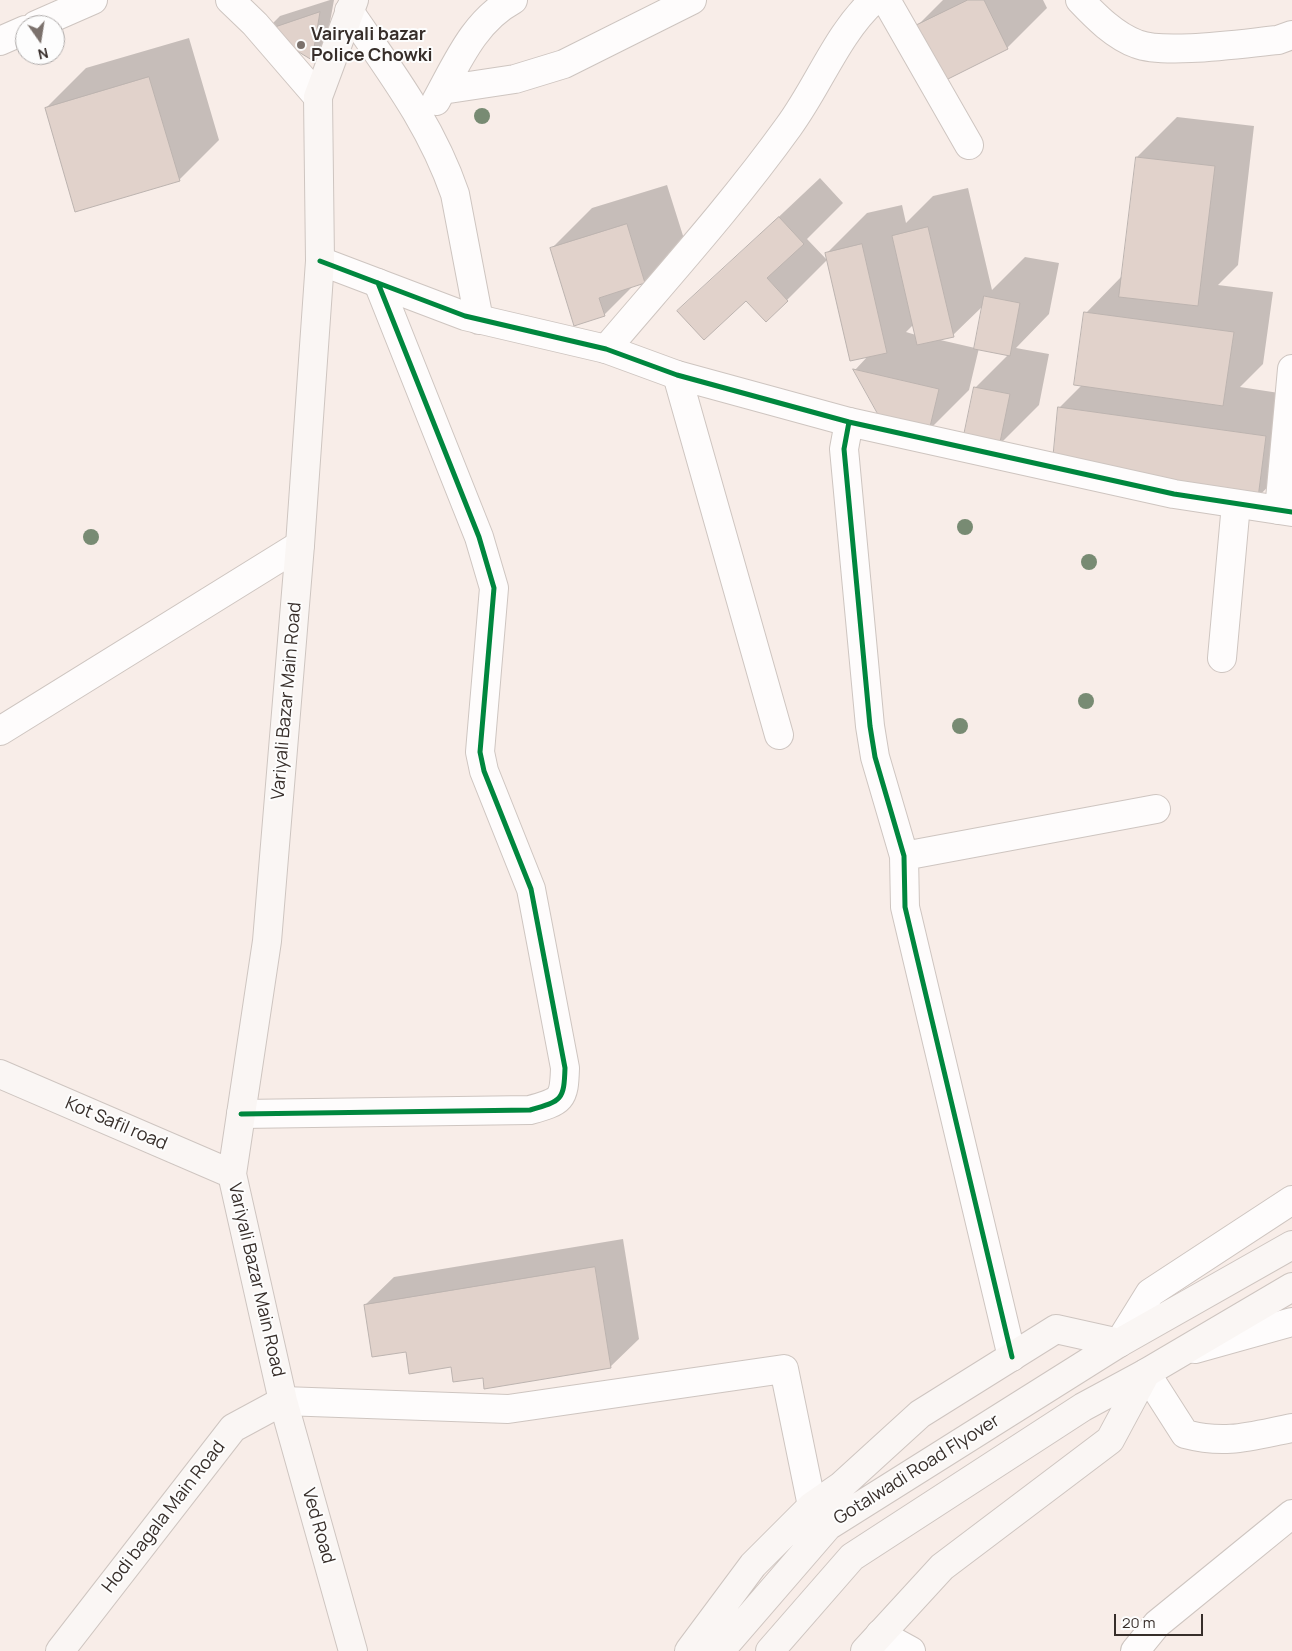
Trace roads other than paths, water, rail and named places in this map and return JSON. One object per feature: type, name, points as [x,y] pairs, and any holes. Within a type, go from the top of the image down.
[{"type":"main road","name":"Variyali Bazar Main Road","points":[[283,1400],[232,1174],[267,942],[300,545],[320,261],[318,97],[352,6]]},
{"type":"main road","name":"Kot Safil road","points":[[0,1074],[232,1174]]},
{"type":"main road","name":"Gotalwadi Road Flyover","points":[[720,1651],[828,1526],[1119,1343],[1292,1245]]},
{"type":"main road","name":"Gotalwadi Road Flyover","points":[[770,1651],[852,1557],[1082,1407],[1146,1373],[1290,1288]]},
{"type":"main road","points":[[689,1651],[753,1565],[812,1506],[841,1486],[920,1414],[1056,1329],[1119,1343]]},
{"type":"main road","points":[[873,1643],[942,1566],[1110,1440],[1146,1373]]},
{"type":"main road","name":"Hodi bagala Main Road","points":[[60,1651],[233,1428],[283,1400]]},
{"type":"main road","name":"Ved Road","points":[[283,1400],[353,1651]]},
{"type":"street","points":[[59,15],[93,0]]},
{"type":"street","points":[[230,0],[255,24],[318,97]]},
{"type":"street","points":[[424,122],[475,32],[495,12],[513,0]]},
{"type":"street","points":[[442,90],[515,79],[564,64],[692,0]]},
{"type":"street","points":[[606,349],[706,231],[789,126],[853,24],[874,0]]},
{"type":"street","points":[[886,0],[969,145]]},
{"type":"street","points":[[1080,0],[1117,33],[1137,45],[1163,49],[1278,40],[1292,35]]},
{"type":"street","points":[[352,6],[424,122],[455,194],[479,320]]},
{"type":"street","points":[[0,41],[15,34]]},
{"type":"street","points":[[320,261],[479,320],[606,349],[677,375],[849,422],[1174,494],[1285,511],[1292,369]]},
{"type":"street","points":[[241,1114],[530,1110],[554,1104],[564,1091],[565,1068],[531,889],[484,771],[480,752],[494,588],[479,536],[378,283]]},
{"type":"street","points":[[677,375],[779,735]]},
{"type":"street","points":[[849,422],[844,449],[870,726],[875,757],[904,856],[905,907],[1012,1357]]},
{"type":"street","points":[[1222,658],[1236,504]]},
{"type":"street","points":[[0,731],[300,545]]},
{"type":"street","points":[[904,856],[1156,809]]},
{"type":"street","points":[[1119,1343],[1150,1292],[1292,1200]]},
{"type":"street","points":[[1177,1354],[1292,1322]]},
{"type":"street","points":[[283,1400],[508,1409],[784,1369],[812,1506]]},
{"type":"street","points":[[1146,1373],[1185,1434],[1207,1440],[1225,1441],[1292,1428]]},
{"type":"street","points":[[1135,1651],[1157,1624],[1292,1514]]},
{"type":"street","points":[[873,1643],[911,1651]]},
{"type":"place","name":"Vairyali bazar Police Chowki","points":[[301,45]]}]
